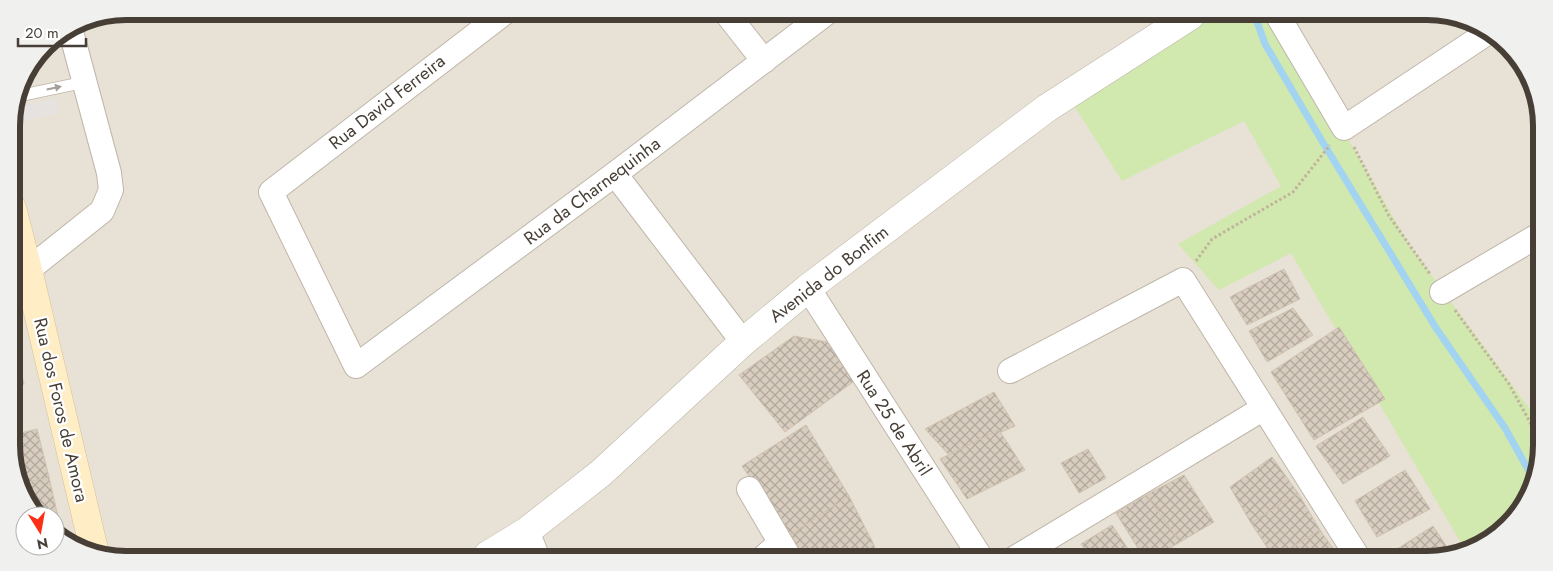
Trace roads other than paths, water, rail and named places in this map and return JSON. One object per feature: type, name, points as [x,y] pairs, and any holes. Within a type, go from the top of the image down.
[{"type":"main road","name":"Rua dos Foros de Amora","points":[[20,257],[24,282],[93,545]]},
{"type":"street","name":"Rua David Ferreira","points":[[356,366],[271,192],[495,20]]},
{"type":"street","points":[[732,20],[764,61]]},
{"type":"street","name":"Rua da Charnequinha","points":[[356,366],[615,174],[817,20]]},
{"type":"street","name":"Avenida do Bonfim","points":[[506,551],[532,544],[602,473],[743,342],[808,288],[1047,108],[1184,20]]},
{"type":"street","points":[[1280,20],[1344,128],[1483,36]]},
{"type":"street","points":[[24,282],[102,211],[111,190],[109,173],[72,35]]},
{"type":"street","points":[[615,174],[743,342]]},
{"type":"street","points":[[1442,292],[1533,239]]},
{"type":"street","points":[[1010,371],[1183,280],[1354,551]]},
{"type":"street","name":"Rua 25 de Abril","points":[[808,288],[977,551]]},
{"type":"street","points":[[1027,551],[1264,408]]},
{"type":"street","points":[[749,489],[778,551]]},
{"type":"lane","points":[[26,92],[85,82]]},
{"type":"waterway","points":[[1256,20],[1265,44],[1322,141],[1436,328],[1505,428],[1529,472]]}]
